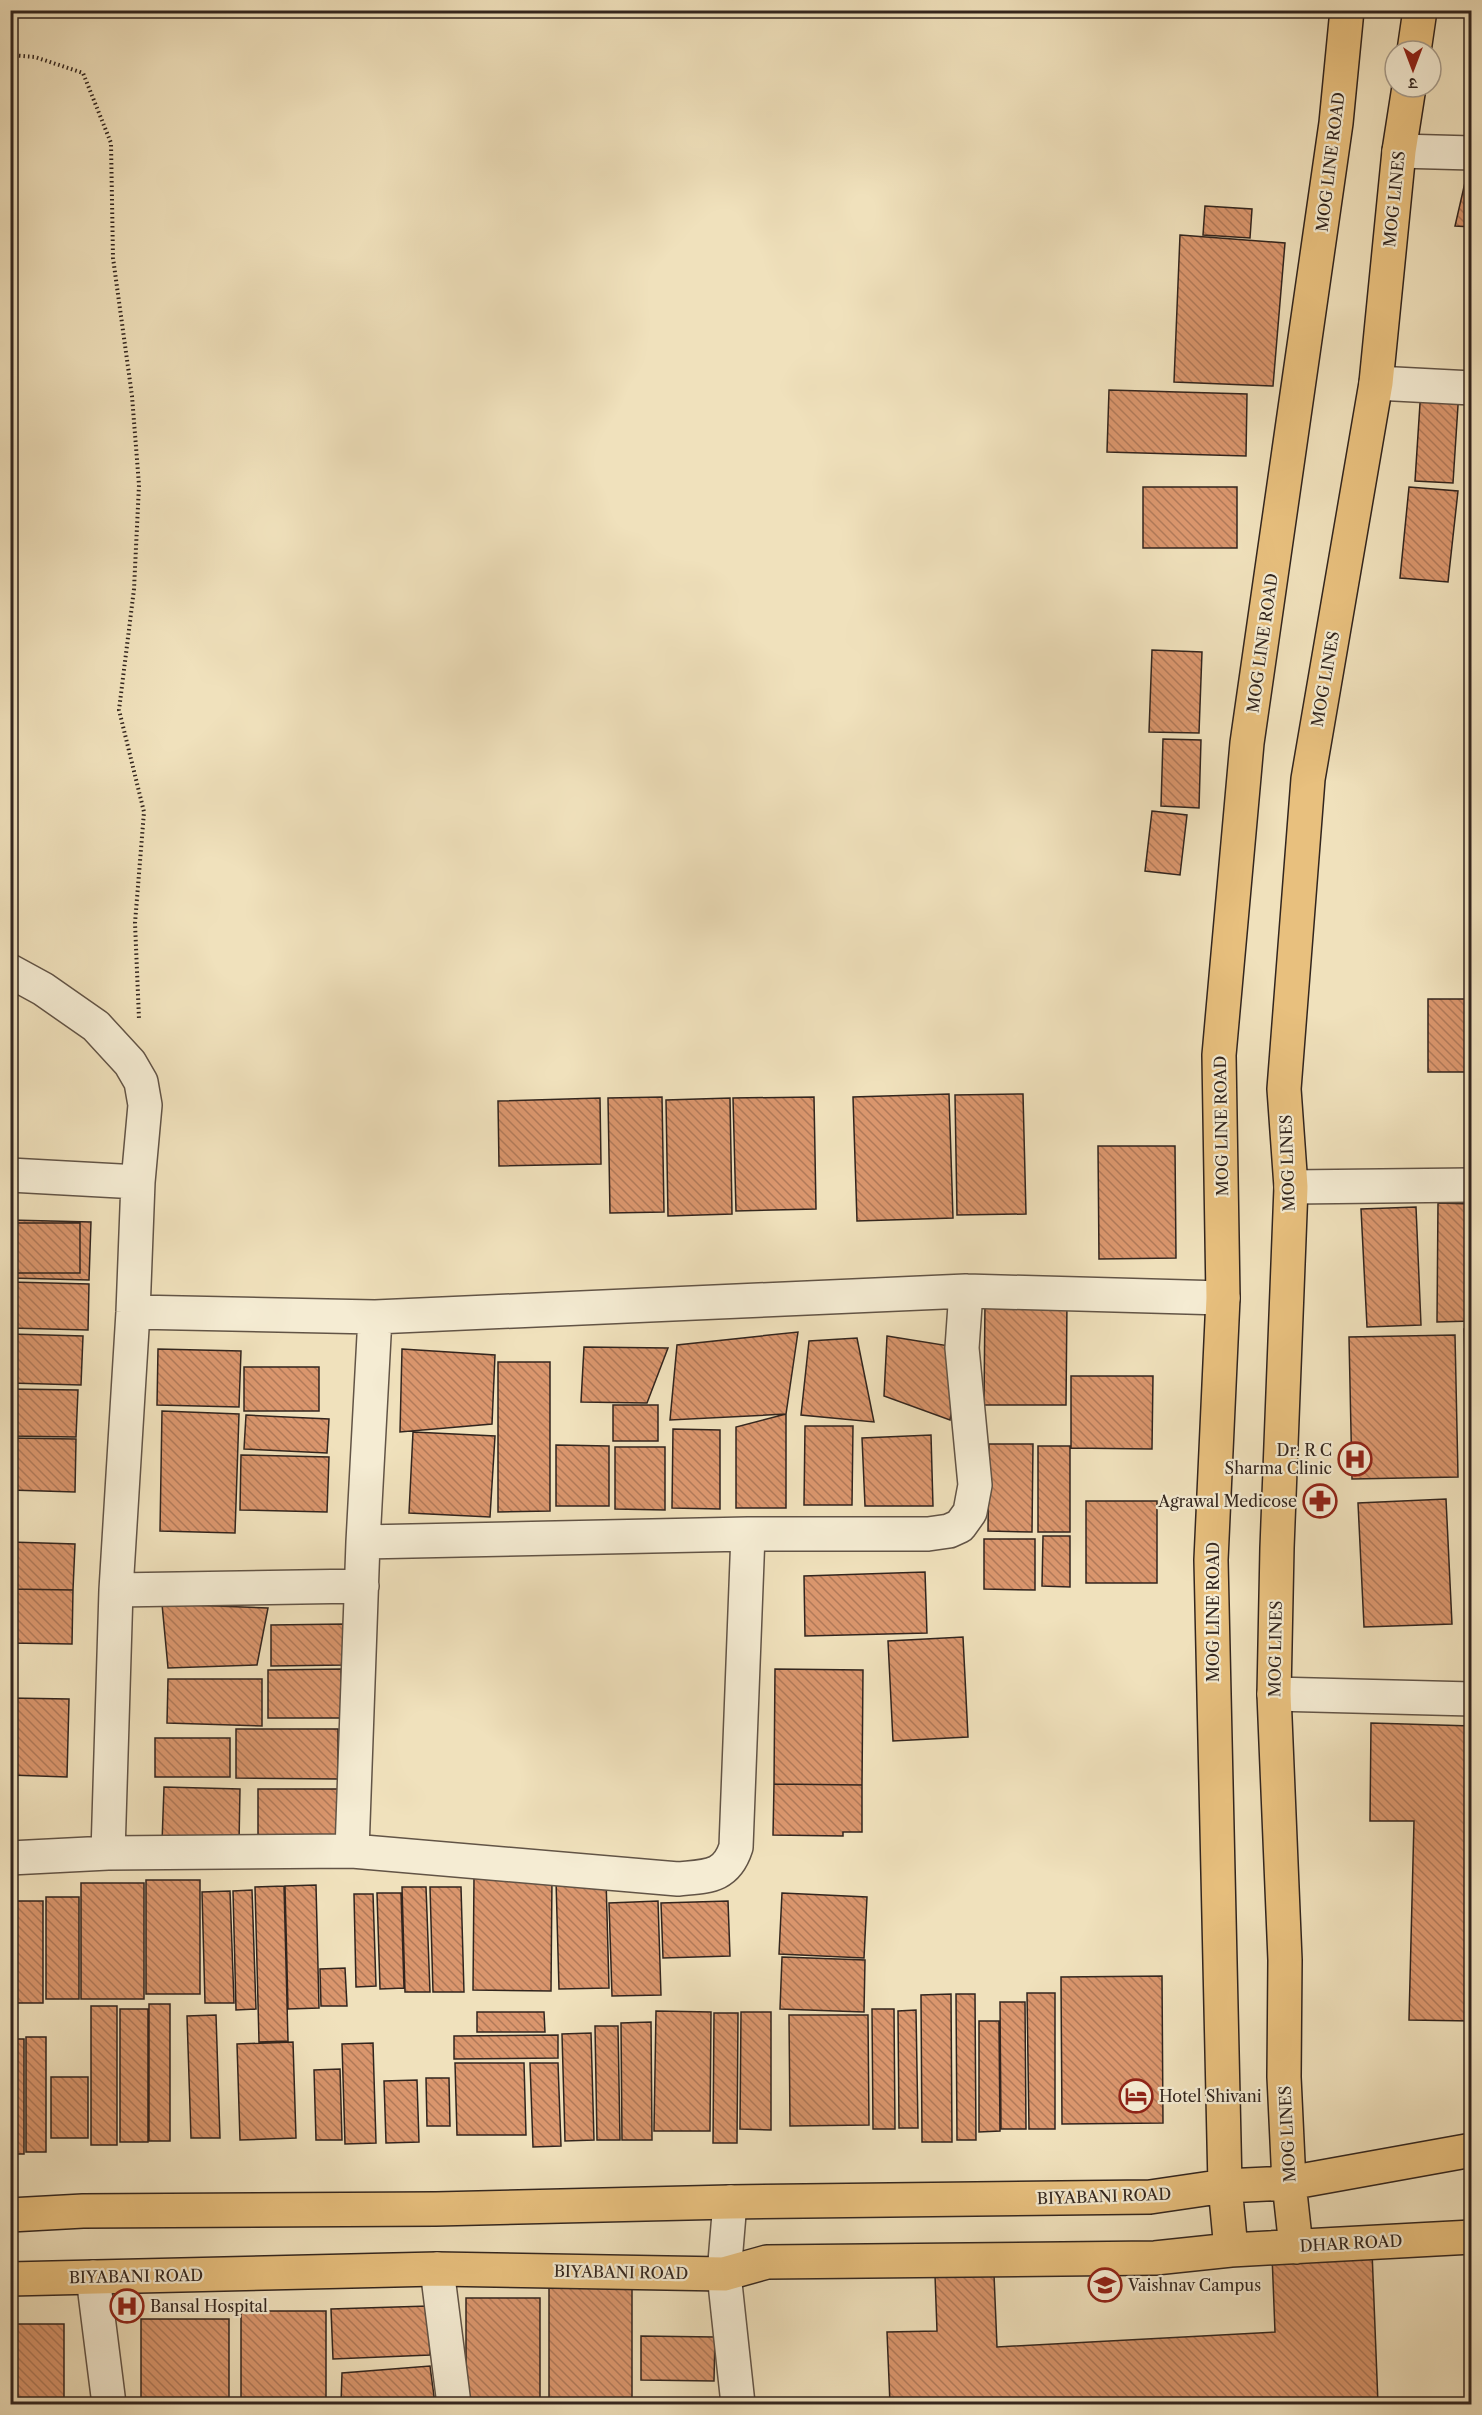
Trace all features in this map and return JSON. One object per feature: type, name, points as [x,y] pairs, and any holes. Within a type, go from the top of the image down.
[{"type":"main road","name":"MOG LINE ROAD","points":[[1231,2250],[1225,2186],[1211,1560],[1223,1298],[1219,1055],[1247,743],[1336,123],[1347,10]]},
{"type":"main road","points":[[1416,39],[1420,10]]},
{"type":"main road","name":"MOG LINES","points":[[1296,2247],[1284,2077],[1285,1960],[1274,1694],[1277,1548],[1291,1187],[1284,1089],[1308,779],[1376,383],[1399,151],[1407,99]]},
{"type":"main road","name":"BIYABANI ROAD","points":[[10,2215],[83,2211],[436,2209],[730,2202],[1150,2197],[1225,2186],[1290,2183],[1472,2150]]},
{"type":"main road","name":"DHAR ROAD","points":[[1231,2250],[1472,2237]]},
{"type":"main road","name":"BIYABANI ROAD","points":[[10,2279],[437,2269],[724,2274],[767,2262],[1155,2258],[1231,2250]]},
{"type":"street","points":[[1399,151],[1472,153]]},
{"type":"street","points":[[1376,383],[1472,388]]},
{"type":"street","points":[[10,971],[43,989],[96,1026],[130,1063],[141,1082],[145,1105],[138,1182],[133,1312],[116,1590],[108,1853]]},
{"type":"street","points":[[10,1175],[138,1182]]},
{"type":"street","points":[[1291,1187],[1472,1185]]},
{"type":"street","points":[[363,1542],[748,1534],[928,1534],[949,1531],[960,1526],[970,1512],[975,1485],[962,1348],[966,1291]]},
{"type":"street","points":[[133,1312],[375,1317],[966,1291],[1223,1298]]},
{"type":"street","points":[[352,1851],[363,1542],[375,1317]]},
{"type":"street","points":[[10,1858],[108,1853],[352,1851],[678,1879],[707,1876],[720,1872],[732,1861],[736,1847],[748,1534]]},
{"type":"street","points":[[116,1590],[362,1586]]},
{"type":"street","points":[[1274,1694],[1472,1699]]},
{"type":"street","points":[[730,2202],[724,2274],[738,2404]]},
{"type":"street","points":[[437,2269],[454,2404]]},
{"type":"street","points":[[93,2277],[109,2404]]},
{"type":"path","points":[[10,54],[35,57],[83,73],[111,143],[112,258],[132,396],[139,485],[134,589],[119,710],[144,812],[135,923],[139,1026]]},
{"type":"building","points":[[1466,178],[1472,178],[1472,227],[1455,226]]},
{"type":"building","points":[[1205,206],[1252,209],[1250,238],[1203,235]]},
{"type":"building","points":[[1180,235],[1285,243],[1273,386],[1174,382]]},
{"type":"building","points":[[1421,388],[1459,390],[1453,483],[1415,481]]},
{"type":"building","points":[[1109,390],[1247,394],[1246,456],[1107,452]]},
{"type":"building","points":[[1472,455],[1472,510],[1469,510]]},
{"type":"building","points":[[1143,487],[1237,487],[1237,548],[1143,548]]},
{"type":"building","points":[[1409,487],[1458,491],[1448,582],[1400,578]]},
{"type":"building","points":[[1152,650],[1202,652],[1199,733],[1149,732]]},
{"type":"building","points":[[1163,739],[1201,740],[1199,808],[1161,806]]},
{"type":"building","points":[[1152,811],[1187,815],[1180,875],[1145,871]]},
{"type":"building","points":[[1428,999],[1472,999],[1472,1072],[1428,1072]]},
{"type":"building","points":[[949,1094],[953,1218],[857,1221],[853,1097]]},
{"type":"building","points":[[1023,1094],[1026,1214],[957,1215],[955,1095]]},
{"type":"building","points":[[662,1097],[664,1212],[610,1213],[608,1098]]},
{"type":"building","points":[[814,1097],[816,1209],[736,1211],[733,1098]]},
{"type":"building","points":[[600,1098],[601,1164],[499,1166],[498,1101]]},
{"type":"building","points":[[730,1098],[732,1214],[668,1216],[666,1100]]},
{"type":"building","points":[[1098,1146],[1175,1146],[1176,1258],[1099,1259]]},
{"type":"building","points":[[1438,1203],[1472,1204],[1472,1321],[1437,1322]]},
{"type":"building","points":[[1416,1207],[1421,1325],[1367,1327],[1361,1209]]},
{"type":"building","points":[[10,1220],[91,1222],[89,1280],[10,1278]]},
{"type":"building","points":[[10,1223],[80,1223],[80,1273],[10,1273]]},
{"type":"building","points":[[10,1282],[89,1284],[88,1330],[10,1328]]},
{"type":"building","points":[[985,1301],[1067,1301],[1066,1405],[984,1405]]},
{"type":"building","points":[[1464,1329],[1472,1329],[1472,1455],[1468,1455]]},
{"type":"building","points":[[798,1332],[786,1414],[670,1420],[677,1345]]},
{"type":"building","points":[[10,1334],[83,1336],[81,1385],[10,1383]]},
{"type":"building","points":[[1455,1335],[1458,1477],[1352,1479],[1349,1337]]},
{"type":"building","points":[[887,1336],[962,1348],[950,1420],[884,1396]]},
{"type":"building","points":[[857,1338],[874,1422],[801,1415],[809,1341]]},
{"type":"building","points":[[584,1347],[668,1348],[647,1403],[581,1402]]},
{"type":"building","points":[[158,1349],[241,1351],[239,1407],[157,1405]]},
{"type":"building","points":[[402,1349],[495,1355],[492,1424],[400,1432]]},
{"type":"building","points":[[498,1362],[550,1362],[550,1511],[498,1512]]},
{"type":"building","points":[[244,1367],[319,1367],[319,1411],[244,1411]]},
{"type":"building","points":[[1071,1376],[1153,1376],[1152,1449],[1071,1448]]},
{"type":"building","points":[[10,1389],[78,1390],[76,1437],[10,1436]]},
{"type":"building","points":[[613,1405],[658,1405],[658,1441],[613,1441]]},
{"type":"building","points":[[162,1411],[239,1414],[235,1533],[160,1531]]},
{"type":"building","points":[[786,1414],[786,1508],[736,1508],[736,1427]]},
{"type":"building","points":[[246,1415],[329,1419],[327,1453],[244,1449]]},
{"type":"building","points":[[805,1426],[853,1426],[852,1505],[804,1505]]},
{"type":"building","points":[[673,1429],[720,1430],[720,1509],[672,1508]]},
{"type":"building","points":[[413,1432],[495,1436],[490,1517],[409,1513]]},
{"type":"building","points":[[931,1435],[933,1506],[865,1506],[862,1438]]},
{"type":"building","points":[[10,1438],[76,1439],[75,1492],[10,1490]]},
{"type":"building","points":[[989,1444],[1033,1444],[1032,1532],[988,1531]]},
{"type":"building","points":[[556,1445],[609,1446],[609,1506],[556,1506]]},
{"type":"building","points":[[1038,1446],[1070,1446],[1070,1532],[1038,1532]]},
{"type":"building","points":[[615,1447],[665,1447],[665,1510],[615,1509]]},
{"type":"building","points":[[241,1455],[329,1457],[327,1512],[240,1510]]},
{"type":"building","points":[[1446,1499],[1452,1624],[1364,1627],[1358,1503]]},
{"type":"building","points":[[1086,1501],[1157,1501],[1157,1583],[1086,1583]]},
{"type":"building","points":[[1467,1503],[1472,1503],[1472,1625],[1467,1625]]},
{"type":"building","points":[[1043,1536],[1070,1536],[1070,1587],[1042,1586]]},
{"type":"building","points":[[984,1539],[1035,1539],[1035,1590],[984,1589]]},
{"type":"building","points":[[10,1542],[75,1544],[73,1590],[10,1589]]},
{"type":"building","points":[[925,1572],[927,1633],[805,1636],[804,1576]]},
{"type":"building","points":[[10,1589],[73,1590],[72,1644],[10,1643]]},
{"type":"building","points":[[162,1604],[268,1608],[257,1665],[168,1668]]},
{"type":"building","points":[[344,1624],[344,1665],[271,1666],[271,1625]]},
{"type":"building","points":[[963,1637],[968,1737],[893,1741],[888,1641]]},
{"type":"building","points":[[341,1669],[342,1718],[268,1718],[268,1670]]},
{"type":"building","points":[[775,1669],[863,1670],[862,1785],[774,1784]]},
{"type":"building","points":[[168,1679],[262,1679],[262,1726],[167,1723]]},
{"type":"building","points":[[10,1698],[69,1699],[67,1777],[10,1775]]},
{"type":"building","points":[[1371,1723],[1472,1726],[1472,2021],[1409,2020],[1414,1821],[1370,1821]]},
{"type":"building","points":[[236,1729],[338,1729],[338,1779],[236,1778]]},
{"type":"building","points":[[155,1738],[230,1738],[230,1777],[155,1777]]},
{"type":"building","points":[[774,1784],[862,1785],[862,1832],[843,1832],[843,1836],[773,1835]]},
{"type":"building","points":[[164,1787],[240,1789],[239,1844],[162,1843]]},
{"type":"building","points":[[258,1789],[338,1789],[338,1836],[258,1836]]},
{"type":"building","points":[[474,1876],[552,1877],[551,1991],[473,1990]]},
{"type":"building","points":[[606,1878],[609,1988],[559,1989],[556,1880]]},
{"type":"building","points":[[146,1880],[200,1880],[200,1994],[146,1994]]},
{"type":"building","points":[[81,1883],[144,1883],[144,1999],[81,1999]]},
{"type":"building","points":[[316,1885],[319,2008],[288,2009],[285,1886]]},
{"type":"building","points":[[284,1886],[288,2041],[259,2042],[255,1887]]},
{"type":"building","points":[[402,1887],[426,1887],[430,1992],[405,1992]]},
{"type":"building","points":[[430,1887],[461,1887],[464,1992],[433,1992]]},
{"type":"building","points":[[252,1890],[256,2009],[236,2010],[233,1891]]},
{"type":"building","points":[[230,1891],[234,2003],[205,2003],[202,1892]]},
{"type":"building","points":[[377,1893],[401,1893],[404,1988],[380,1989]]},
{"type":"building","points":[[782,1893],[867,1897],[864,1958],[779,1954]]},
{"type":"building","points":[[354,1894],[373,1894],[376,1986],[356,1987]]},
{"type":"building","points":[[46,1897],[79,1897],[79,1999],[46,1999]]},
{"type":"building","points":[[10,1901],[43,1901],[43,2003],[10,2003]]},
{"type":"building","points":[[658,1901],[661,1995],[612,1996],[609,1903]]},
{"type":"building","points":[[728,1901],[730,1956],[663,1958],[661,1903]]},
{"type":"building","points":[[782,1957],[865,1960],[864,2012],[780,2009]]},
{"type":"building","points":[[345,1968],[347,2006],[321,2006],[320,1969]]},
{"type":"building","points":[[1162,1976],[1163,2123],[1062,2124],[1061,1977]]},
{"type":"building","points":[[1027,1993],[1055,1993],[1055,2129],[1029,2129]]},
{"type":"building","points":[[951,1994],[952,2142],[922,2142],[921,1995]]},
{"type":"building","points":[[956,1994],[975,1994],[976,2140],[957,2140]]},
{"type":"building","points":[[1000,2002],[1025,2002],[1026,2129],[1001,2129]]},
{"type":"building","points":[[149,2004],[170,2004],[170,2141],[149,2141]]},
{"type":"building","points":[[91,2006],[117,2006],[117,2145],[91,2145]]},
{"type":"building","points":[[120,2009],[148,2009],[148,2142],[120,2142]]},
{"type":"building","points":[[872,2009],[894,2009],[895,2129],[873,2129]]},
{"type":"building","points":[[916,2010],[918,2128],[899,2128],[898,2011]]},
{"type":"building","points":[[656,2011],[711,2012],[710,2131],[654,2131]]},
{"type":"building","points":[[477,2012],[544,2012],[545,2032],[477,2032]]},
{"type":"building","points":[[741,2012],[771,2012],[771,2130],[740,2129]]},
{"type":"building","points":[[714,2013],[738,2013],[737,2143],[713,2143]]},
{"type":"building","points":[[216,2015],[220,2138],[191,2138],[187,2016]]},
{"type":"building","points":[[789,2015],[868,2015],[869,2125],[790,2126]]},
{"type":"building","points":[[979,2021],[999,2021],[1000,2131],[979,2132]]},
{"type":"building","points":[[651,2022],[652,2140],[622,2140],[621,2023]]},
{"type":"building","points":[[595,2026],[618,2026],[620,2140],[597,2140]]},
{"type":"building","points":[[591,2033],[594,2140],[565,2141],[562,2034]]},
{"type":"building","points":[[558,2035],[558,2058],[454,2059],[454,2036]]},
{"type":"building","points":[[26,2037],[46,2037],[46,2152],[26,2152]]},
{"type":"building","points":[[10,2039],[24,2039],[24,2154],[10,2154]]},
{"type":"building","points":[[293,2042],[296,2138],[240,2140],[237,2044]]},
{"type":"building","points":[[373,2043],[376,2143],[345,2144],[342,2044]]},
{"type":"building","points":[[455,2063],[524,2063],[526,2135],[457,2135]]},
{"type":"building","points":[[530,2063],[558,2063],[561,2146],[533,2147]]},
{"type":"building","points":[[340,2069],[342,2140],[316,2140],[314,2070]]},
{"type":"building","points":[[51,2077],[88,2077],[88,2138],[51,2138]]},
{"type":"building","points":[[426,2078],[449,2078],[450,2126],[427,2126]]},
{"type":"building","points":[[417,2080],[419,2142],[386,2143],[384,2081]]},
{"type":"building","points":[[1372,2251],[1378,2404],[890,2404],[887,2332],[937,2331],[935,2275],[994,2274],[997,2347],[1275,2332],[1272,2255]]},
{"type":"building","points":[[549,2288],[632,2288],[632,2404],[549,2404]]},
{"type":"building","points":[[466,2298],[540,2298],[540,2404],[466,2404]]},
{"type":"building","points":[[428,2306],[430,2355],[333,2359],[331,2309]]},
{"type":"building","points":[[241,2311],[326,2311],[326,2404],[241,2404]]},
{"type":"building","points":[[141,2319],[229,2319],[229,2404],[141,2404]]},
{"type":"building","points":[[10,2324],[64,2324],[64,2404],[10,2404]]},
{"type":"building","points":[[641,2336],[715,2337],[714,2381],[641,2380]]},
{"type":"building","points":[[430,2366],[435,2404],[341,2404],[342,2373]]},
{"type":"place","name":"Dr. R C Sharma Clinic","points":[[1355,1459]]},
{"type":"place","name":"Agrawal Medicose","points":[[1320,1501]]},
{"type":"place","name":"Hotel Shivani","points":[[1136,2096]]},
{"type":"place","name":"Vaishnav Campus","points":[[1105,2285]]},
{"type":"place","name":"Bansal Hospital","points":[[127,2306]]}]
